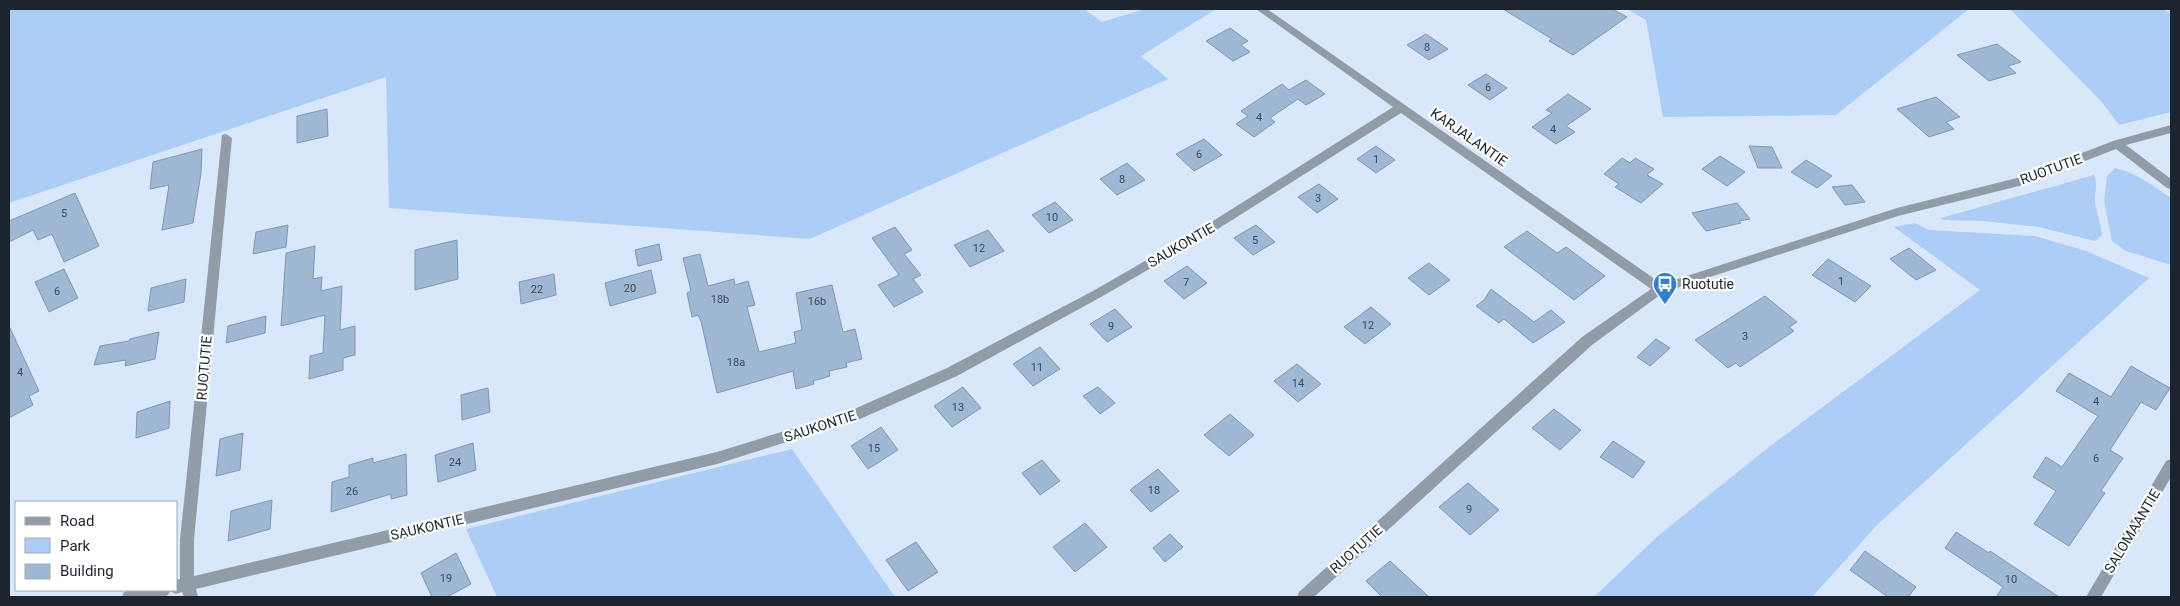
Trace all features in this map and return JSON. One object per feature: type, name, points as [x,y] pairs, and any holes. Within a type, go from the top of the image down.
[{"type":"street","name":"KARJALANTIE","points":[[1261,9],[1660,289]]},
{"type":"street","name":"SAUKONTIE","points":[[184,590],[716,458],[855,415],[952,372],[1091,297],[1203,233],[1400,108]]},
{"type":"street","name":"RUOTUTIE","points":[[1304,597],[1587,341],[1660,289],[1897,212],[2019,182],[2117,144],[2171,129]]},
{"type":"street","name":"RUOTUTIE","points":[[184,590],[187,540],[226,138]]},
{"type":"street","points":[[2117,144],[2171,185]]},
{"type":"street","name":"SALOMAANTIE","points":[[2093,597],[2171,466]]},
{"type":"street","points":[[129,597],[158,591]]},
{"type":"green space","points":[[9,9],[1084,9],[1102,22],[1145,9],[1216,9],[1141,56],[1168,79],[810,239],[389,208],[386,77],[9,203]]},
{"type":"green space","points":[[1627,9],[1969,9],[1836,115],[1663,117],[1646,20]]},
{"type":"green space","points":[[2010,9],[2163,9],[2171,14],[2171,112],[2119,125],[2101,101]]},
{"type":"green space","points":[[2115,168],[2138,177],[2171,198],[2171,265],[2126,251],[2112,241],[2104,201],[2107,176]]},
{"type":"green space","points":[[2094,175],[2096,183],[2095,203],[2102,235],[2095,241],[2039,227],[1983,221],[1942,220],[1941,218]]},
{"type":"green space","points":[[1915,223],[1929,230],[2035,236],[2086,251],[2149,278],[1878,524],[1812,597],[1594,597],[1659,535],[1769,447],[1980,290],[1894,227]]},
{"type":"green space","points":[[792,449],[895,597],[497,597],[466,529]]},
{"type":"building","points":[[1503,9],[1612,9],[1627,17],[1573,55],[1549,41],[1552,39]]},
{"type":"building","points":[[1230,28],[1248,41],[1241,45],[1250,52],[1233,61],[1206,41]]},
{"type":"building","points":[[1426,34],[1448,49],[1429,60],[1407,45]]},
{"type":"building","points":[[1997,44],[2021,62],[2008,66],[2016,73],[1989,81],[1957,55]]},
{"type":"building","points":[[1486,74],[1507,88],[1490,100],[1468,85]]},
{"type":"building","points":[[1306,80],[1325,94],[1306,105],[1298,99],[1270,118],[1275,122],[1254,137],[1236,124],[1248,116],[1241,111],[1282,84],[1289,90]]},
{"type":"building","points":[[1568,94],[1591,109],[1566,126],[1575,132],[1556,144],[1532,127],[1552,113],[1546,110]]},
{"type":"building","points":[[1936,97],[1960,117],[1946,122],[1954,129],[1929,137],[1897,109]]},
{"type":"building","points":[[327,109],[328,136],[297,143],[297,116]]},
{"type":"building","points":[[1204,139],[1222,155],[1194,171],[1176,154]]},
{"type":"building","points":[[1376,146],[1395,160],[1376,173],[1357,159]]},
{"type":"building","points":[[1749,146],[1772,147],[1782,168],[1758,168]]},
{"type":"building","points":[[202,149],[201,173],[193,223],[162,230],[169,185],[150,189],[153,162]]},
{"type":"building","points":[[1720,156],[1745,172],[1727,186],[1702,169]]},
{"type":"building","points":[[1622,158],[1630,163],[1635,158],[1654,169],[1647,175],[1663,184],[1641,203],[1615,187],[1619,184],[1604,174]]},
{"type":"building","points":[[1806,160],[1832,176],[1817,188],[1791,172]]},
{"type":"building","points":[[1127,163],[1145,180],[1117,195],[1100,179]]},
{"type":"building","points":[[1319,184],[1338,199],[1317,213],[1298,197]]},
{"type":"building","points":[[1852,185],[1865,202],[1845,205],[1832,187]]},
{"type":"building","points":[[75,193],[99,246],[64,262],[52,234],[38,240],[33,230],[9,242],[9,221]]},
{"type":"building","points":[[1055,202],[1073,220],[1049,233],[1032,215]]},
{"type":"building","points":[[1737,203],[1750,219],[1706,231],[1692,213]]},
{"type":"building","points":[[288,225],[286,247],[253,254],[256,232]]},
{"type":"building","points":[[1256,225],[1275,242],[1253,255],[1234,238]]},
{"type":"building","points":[[895,227],[912,250],[904,254],[921,275],[913,279],[923,292],[894,307],[878,285],[899,275],[872,238]]},
{"type":"building","points":[[988,230],[1004,251],[970,267],[954,245]]},
{"type":"building","points":[[1527,231],[1557,253],[1566,247],[1605,276],[1574,300],[1504,247]]},
{"type":"building","points":[[457,240],[458,279],[415,290],[415,250]]},
{"type":"building","points":[[659,244],[662,260],[638,266],[635,250]]},
{"type":"building","points":[[315,246],[313,279],[322,277],[321,291],[342,286],[340,330],[355,326],[355,355],[343,358],[343,370],[309,379],[310,356],[323,353],[325,315],[281,326],[286,253]]},
{"type":"building","points":[[1909,248],[1936,270],[1916,280],[1890,259]]},
{"type":"building","points":[[700,254],[708,286],[734,279],[735,285],[748,281],[755,305],[747,307],[759,352],[796,343],[794,332],[802,330],[796,293],[832,285],[843,332],[855,329],[862,359],[846,363],[847,367],[829,371],[830,376],[813,381],[814,384],[796,389],[793,371],[717,393],[701,321],[698,315],[692,317],[687,293],[691,291],[683,258]]},
{"type":"building","points":[[1828,259],[1871,286],[1855,302],[1812,275]]},
{"type":"building","points":[[1429,263],[1450,280],[1429,295],[1408,278]]},
{"type":"building","points":[[1187,266],[1207,283],[1184,299],[1164,281]]},
{"type":"building","points":[[64,269],[78,298],[49,312],[35,282]]},
{"type":"building","points":[[651,270],[656,293],[610,306],[605,283]]},
{"type":"building","points":[[554,274],[556,295],[521,304],[519,282]]},
{"type":"building","points":[[186,279],[184,302],[148,311],[151,288]]},
{"type":"building","points":[[1491,289],[1534,322],[1551,310],[1565,322],[1533,343],[1504,319],[1499,323],[1476,306],[1484,300]]},
{"type":"building","points":[[1765,296],[1797,322],[1789,327],[1794,331],[1740,367],[1736,363],[1728,368],[1695,340]]},
{"type":"building","points":[[1371,307],[1391,324],[1365,344],[1344,327]]},
{"type":"building","points":[[1115,309],[1132,327],[1107,342],[1090,324]]},
{"type":"building","points":[[266,316],[265,333],[226,343],[228,326]]},
{"type":"building","points":[[9,326],[39,391],[29,396],[33,405],[9,418]]},
{"type":"building","points":[[159,332],[155,359],[125,366],[126,360],[94,365],[100,346],[129,341],[130,339]]},
{"type":"building","points":[[1656,339],[1670,348],[1650,366],[1637,357]]},
{"type":"building","points":[[1040,347],[1060,369],[1033,386],[1013,364]]},
{"type":"building","points":[[1297,364],[1321,384],[1298,402],[1274,381]]},
{"type":"building","points":[[2131,366],[2170,388],[2156,410],[2141,402],[2110,450],[2123,458],[2101,491],[2105,493],[2069,546],[2034,524],[2056,491],[2033,477],[2046,457],[2062,467],[2098,416],[2056,391],[2069,373],[2111,397]]},
{"type":"building","points":[[963,387],[981,408],[952,427],[934,406]]},
{"type":"building","points":[[1098,387],[1115,403],[1100,414],[1083,396]]},
{"type":"building","points":[[488,388],[490,412],[462,420],[461,395]]},
{"type":"building","points":[[170,401],[169,428],[136,438],[137,412]]},
{"type":"building","points":[[1554,409],[1581,430],[1560,450],[1532,428]]},
{"type":"building","points":[[1230,414],[1254,435],[1229,456],[1204,435]]},
{"type":"building","points":[[881,427],[898,450],[868,469],[851,446]]},
{"type":"building","points":[[243,433],[240,470],[216,476],[220,439]]},
{"type":"building","points":[[1613,441],[1645,462],[1633,478],[1600,457]]},
{"type":"building","points":[[473,443],[476,470],[438,482],[435,455]]},
{"type":"building","points":[[406,454],[407,495],[391,499],[391,494],[331,512],[332,482],[349,477],[349,465],[373,458],[373,463]]},
{"type":"building","points":[[1042,460],[1060,481],[1040,495],[1022,473]]},
{"type":"building","points":[[1158,469],[1179,491],[1151,512],[1130,490]]},
{"type":"building","points":[[1468,483],[1499,510],[1470,535],[1439,507]]},
{"type":"building","points":[[272,500],[270,529],[228,541],[231,511]]},
{"type":"building","points":[[1085,523],[1107,547],[1075,572],[1053,547]]},
{"type":"building","points":[[1956,532],[1989,553],[1990,551],[2059,597],[1996,597],[2003,587],[1945,548]]},
{"type":"building","points":[[1170,534],[1183,547],[1165,562],[1153,548]]},
{"type":"building","points":[[916,542],[938,572],[908,591],[886,560]]},
{"type":"building","points":[[1865,551],[1916,587],[1908,597],[1888,597],[1850,570]]},
{"type":"building","points":[[456,553],[471,584],[447,597],[432,597],[421,573]]},
{"type":"building","points":[[1390,561],[1429,597],[1382,597],[1366,581]]},
{"type":"place","name":"Ruotutie","points":[[1665,305]]}]
